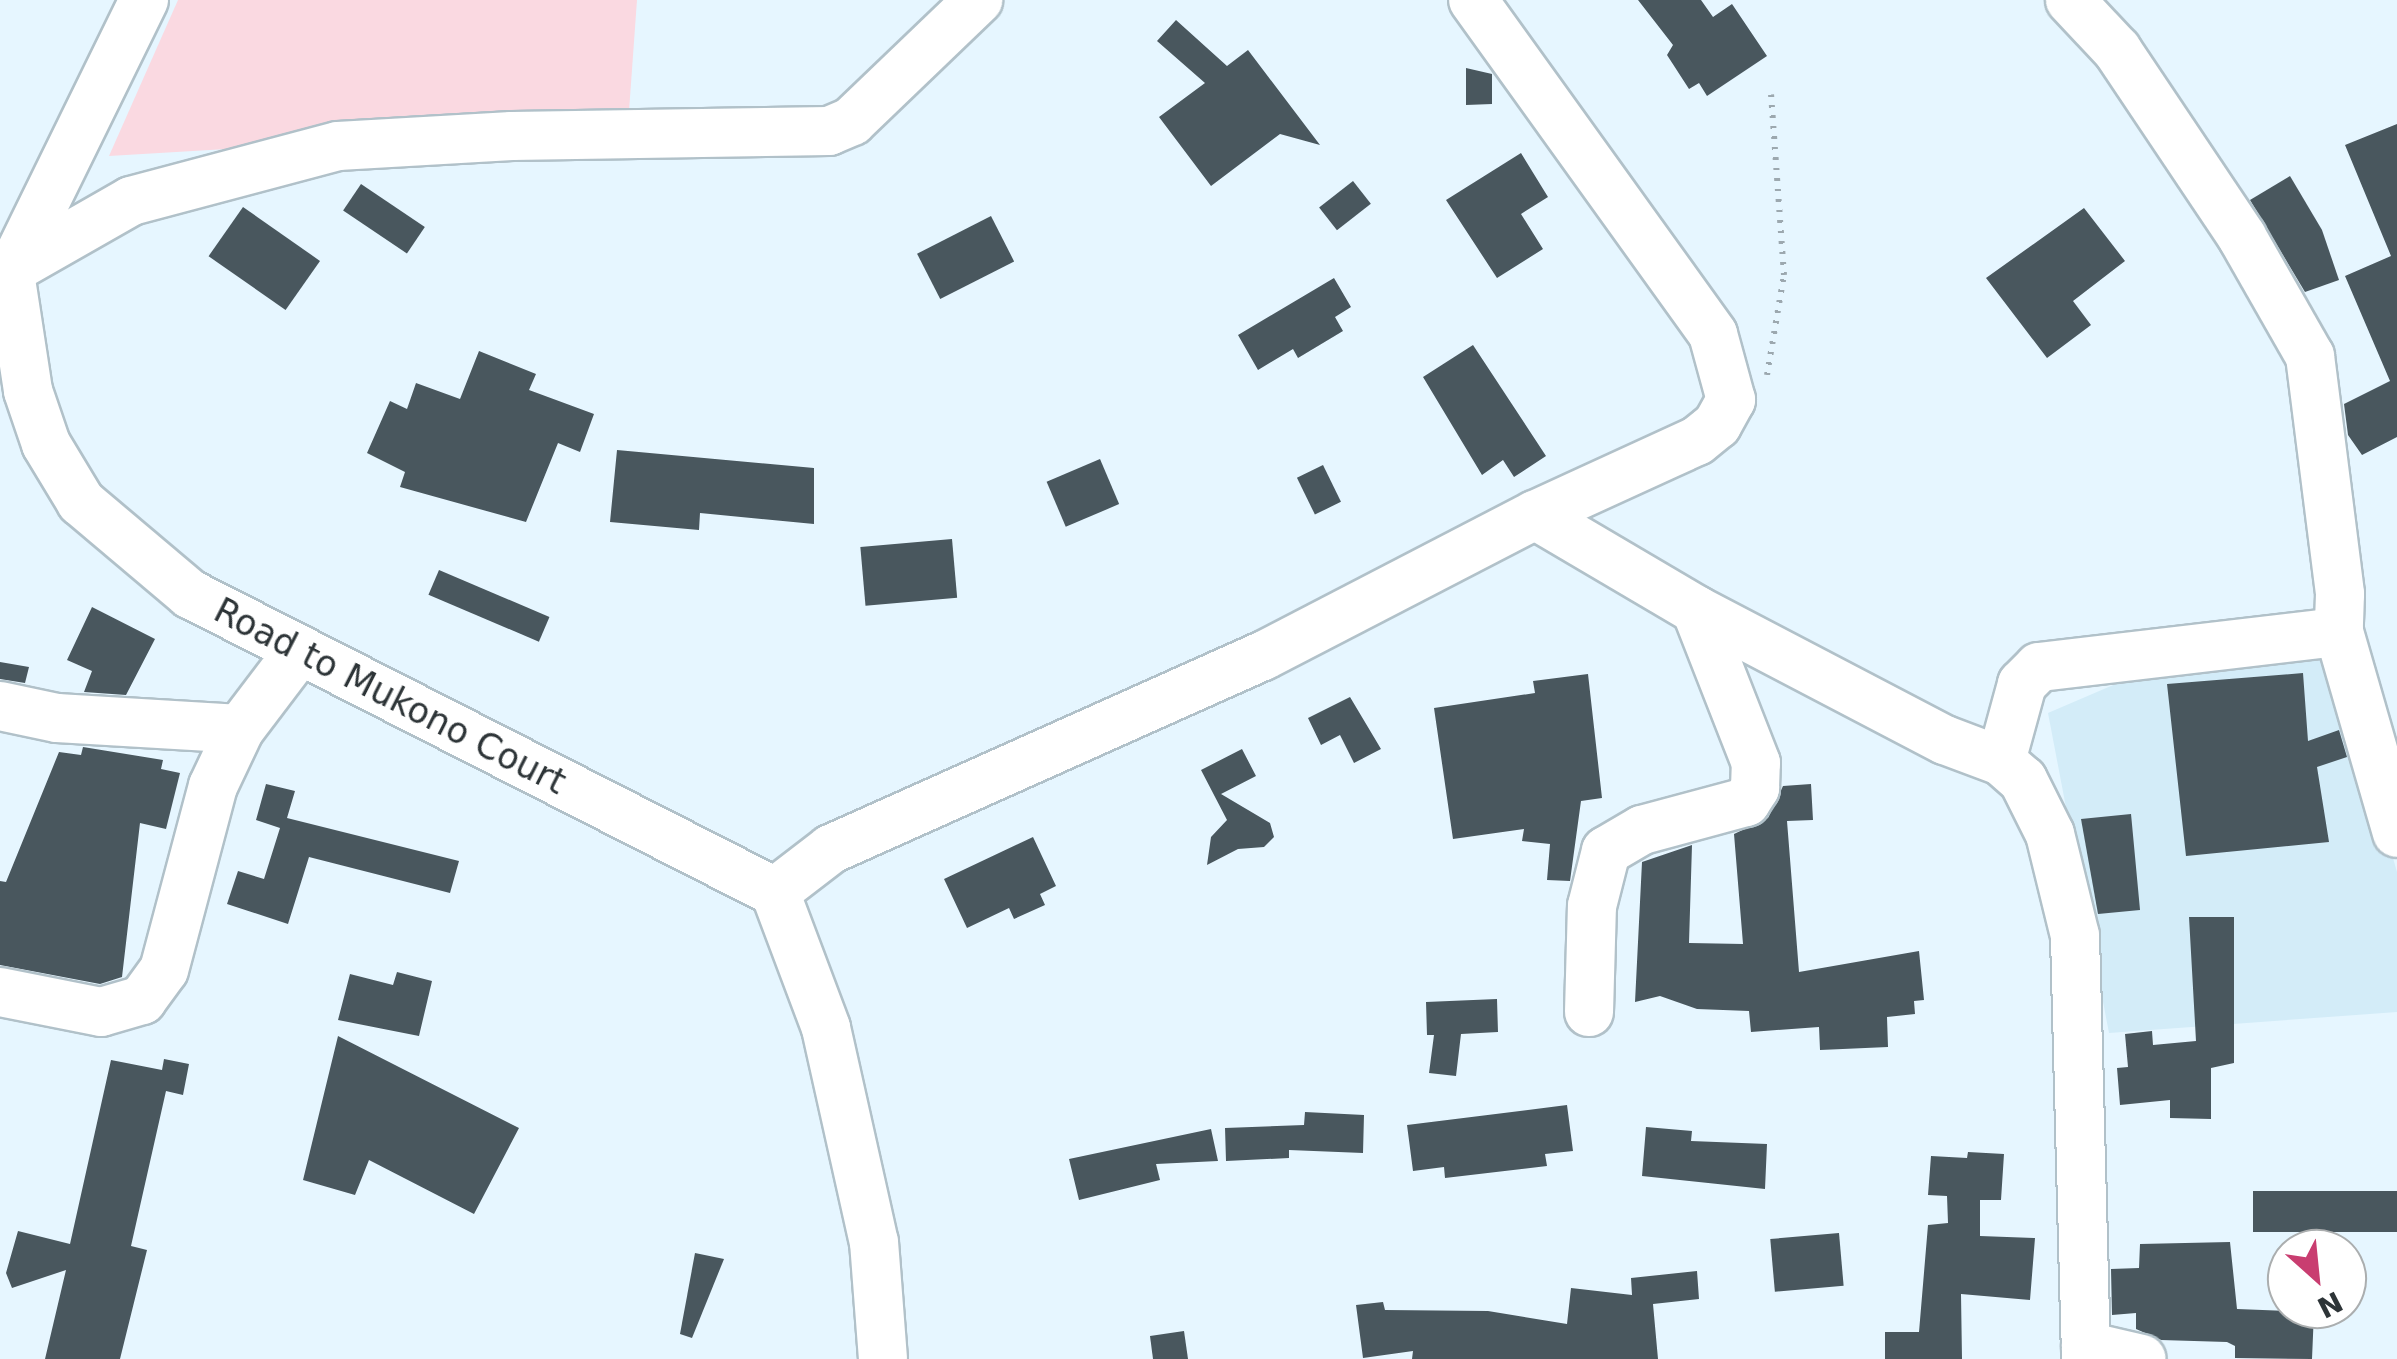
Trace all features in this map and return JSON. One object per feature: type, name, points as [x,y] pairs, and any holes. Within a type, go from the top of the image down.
[{"type":"street","points":[[5,273],[144,0]]},
{"type":"street","points":[[5,273],[131,201],[338,146],[512,136],[830,132],[852,121],[978,0]]},
{"type":"street","points":[[883,1359],[874,1242],[831,1048],[775,892],[831,849],[1262,656],[1534,515],[1698,441],[1717,425],[1731,400],[1713,334],[1473,0]]},
{"type":"street","points":[[2070,0],[2128,66],[2242,238],[2310,356],[2340,594],[2339,632],[2397,833]]},
{"type":"street","name":"Road to Mukono Court","points":[[5,273],[28,390],[46,444],[80,502],[190,594],[775,892]]},
{"type":"street","points":[[1534,515],[1696,610],[1945,740],[2001,760],[2022,780],[2050,834],[2075,936],[2086,1352],[2142,1359]]},
{"type":"street","points":[[1589,1012],[1592,906],[1606,851],[1642,830],[1746,802],[1755,788],[1756,763],[1696,610]]},
{"type":"street","points":[[2001,760],[2022,684],[2039,668],[2339,632]]},
{"type":"street","points":[[0,992],[101,1012],[142,1000],[164,970],[214,786],[240,729],[300,650]]},
{"type":"street","points":[[0,706],[57,718],[240,729]]},
{"type":"path","points":[[1731,400],[1761,387],[1779,326],[1784,275],[1771,94]]},
{"type":"shaded area","points":[[178,0],[637,0],[628,125],[109,156]]},
{"type":"shaded area","points":[[2291,634],[2339,670],[2397,872],[2397,1012],[2109,1033],[2048,713],[2183,655]]},
{"type":"building","points":[[1638,0],[1701,0],[1713,17],[1732,4],[1767,56],[1707,96],[1699,83],[1689,89],[1667,55],[1673,45]]},
{"type":"building","points":[[1176,20],[1227,66],[1248,50],[1320,145],[1280,134],[1211,186],[1159,117],[1205,83],[1157,41]]},
{"type":"building","points":[[1466,68],[1492,74],[1492,104],[1466,105]]},
{"type":"building","points":[[2397,124],[2397,437],[2362,455],[2348,435],[2344,404],[2390,381],[2345,276],[2391,256],[2345,145]]},
{"type":"building","points":[[1521,153],[1548,197],[1521,214],[1543,249],[1497,278],[1446,200]]},
{"type":"building","points":[[2290,176],[2322,230],[2339,280],[2305,292],[2250,200]]},
{"type":"building","points":[[1353,181],[1371,204],[1337,230],[1319,207]]},
{"type":"building","points":[[361,184],[425,227],[407,254],[343,211]]},
{"type":"building","points":[[243,207],[320,261],[286,310],[209,256]]},
{"type":"building","points":[[2084,208],[2125,261],[2073,301],[2091,325],[2047,358],[1986,278]]},
{"type":"building","points":[[991,216],[1014,261],[940,299],[917,254]]},
{"type":"building","points":[[1334,278],[1351,307],[1335,317],[1343,331],[1298,358],[1293,349],[1258,370],[1238,335]]},
{"type":"building","points":[[1473,345],[1546,456],[1514,477],[1503,460],[1482,475],[1423,377]]},
{"type":"building","points":[[479,351],[536,374],[529,390],[594,414],[580,452],[558,443],[526,522],[400,487],[405,472],[367,453],[390,401],[407,409],[416,383],[460,399]]},
{"type":"building","points":[[617,450],[814,468],[814,524],[700,513],[699,530],[610,522]]},
{"type":"building","points":[[1100,459],[1119,504],[1066,527],[1047,482]]},
{"type":"building","points":[[1323,465],[1341,502],[1315,515],[1297,478]]},
{"type":"building","points":[[952,539],[957,598],[865,606],[860,547]]},
{"type":"building","points":[[439,570],[549,617],[539,642],[428,595]]},
{"type":"building","points":[[92,607],[155,639],[126,695],[84,692],[92,671],[67,660]]},
{"type":"building","points":[[0,662],[29,667],[25,683],[0,679]]},
{"type":"building","points":[[2303,673],[2308,741],[2339,730],[2347,757],[2317,767],[2329,842],[2186,856],[2167,684]]},
{"type":"building","points":[[1588,674],[1602,798],[1581,801],[1570,881],[1547,880],[1550,844],[1522,841],[1524,829],[1453,839],[1434,708],[1535,693],[1533,681]]},
{"type":"building","points":[[1350,697],[1381,749],[1354,763],[1340,735],[1321,745],[1308,718]]},
{"type":"building","points":[[83,747],[163,760],[161,769],[180,773],[166,829],[140,823],[122,977],[100,984],[0,965],[0,881],[6,882],[59,752],[81,755]]},
{"type":"building","points":[[1242,749],[1256,776],[1221,794],[1270,823],[1274,837],[1264,847],[1238,849],[1207,865],[1211,837],[1227,820],[1201,770]]},
{"type":"building","points":[[266,784],[295,791],[287,818],[459,861],[450,893],[309,857],[288,924],[227,904],[238,871],[264,879],[280,828],[256,820]]},
{"type":"building","points":[[1811,784],[1813,820],[1787,821],[1799,972],[1919,951],[1924,1000],[1914,1001],[1915,1014],[1887,1017],[1888,1047],[1820,1050],[1819,1027],[1751,1032],[1749,1011],[1697,1009],[1660,996],[1635,1002],[1642,862],[1692,845],[1689,943],[1743,944],[1734,834],[1768,818],[1783,786]]},
{"type":"building","points":[[2131,814],[2140,910],[2098,914],[2081,819]]},
{"type":"building","points":[[1033,837],[1056,886],[1040,894],[1045,905],[1014,919],[1009,908],[967,928],[944,879]]},
{"type":"building","points":[[2189,917],[2234,917],[2234,1063],[2211,1068],[2211,1119],[2170,1118],[2170,1100],[2120,1105],[2117,1068],[2128,1067],[2125,1034],[2152,1031],[2153,1045],[2196,1041]]},
{"type":"building","points":[[397,972],[432,981],[419,1036],[338,1020],[350,974],[393,985]]},
{"type":"building","points":[[1497,999],[1498,1032],[1461,1034],[1456,1076],[1429,1073],[1434,1035],[1427,1035],[1426,1002]]},
{"type":"building","points":[[338,1036],[519,1128],[474,1214],[369,1160],[355,1195],[303,1180]]},
{"type":"building","points":[[164,1059],[189,1064],[183,1095],[166,1091],[131,1246],[147,1250],[120,1359],[45,1359],[66,1270],[12,1288],[6,1273],[18,1231],[70,1244],[111,1060],[162,1070]]},
{"type":"building","points":[[1567,1105],[1573,1151],[1545,1154],[1547,1166],[1445,1178],[1444,1167],[1413,1171],[1407,1125]]},
{"type":"building","points":[[1305,1112],[1364,1115],[1363,1153],[1289,1150],[1289,1158],[1226,1161],[1225,1128],[1304,1125]]},
{"type":"building","points":[[1646,1127],[1692,1131],[1691,1141],[1767,1144],[1765,1189],[1642,1176]]},
{"type":"building","points":[[1211,1129],[1218,1161],[1156,1164],[1160,1180],[1079,1200],[1069,1159]]},
{"type":"building","points":[[1968,1152],[2004,1154],[2001,1200],[1980,1200],[1980,1236],[2035,1238],[2030,1300],[1961,1294],[1962,1359],[1885,1359],[1885,1332],[1919,1332],[1928,1225],[1948,1223],[1947,1196],[1928,1195],[1931,1156],[1967,1158]]},
{"type":"building","points":[[2253,1191],[2397,1191],[2397,1232],[2253,1232]]},
{"type":"building","points":[[1839,1233],[1844,1286],[1775,1292],[1770,1239]]},
{"type":"building","points":[[2230,1242],[2237,1309],[2267,1310],[2267,1329],[2313,1329],[2312,1359],[2235,1358],[2235,1346],[2227,1342],[2161,1340],[2136,1329],[2136,1313],[2112,1315],[2111,1269],[2139,1268],[2140,1244]]},
{"type":"building","points":[[695,1253],[724,1259],[692,1338],[680,1334]]},
{"type":"building","points":[[1697,1271],[1699,1299],[1653,1304],[1658,1359],[1412,1359],[1413,1351],[1363,1358],[1356,1305],[1383,1302],[1385,1310],[1488,1311],[1567,1324],[1571,1288],[1632,1295],[1631,1278]]},
{"type":"building","points":[[1184,1331],[1188,1359],[1153,1359],[1150,1336]]}]
